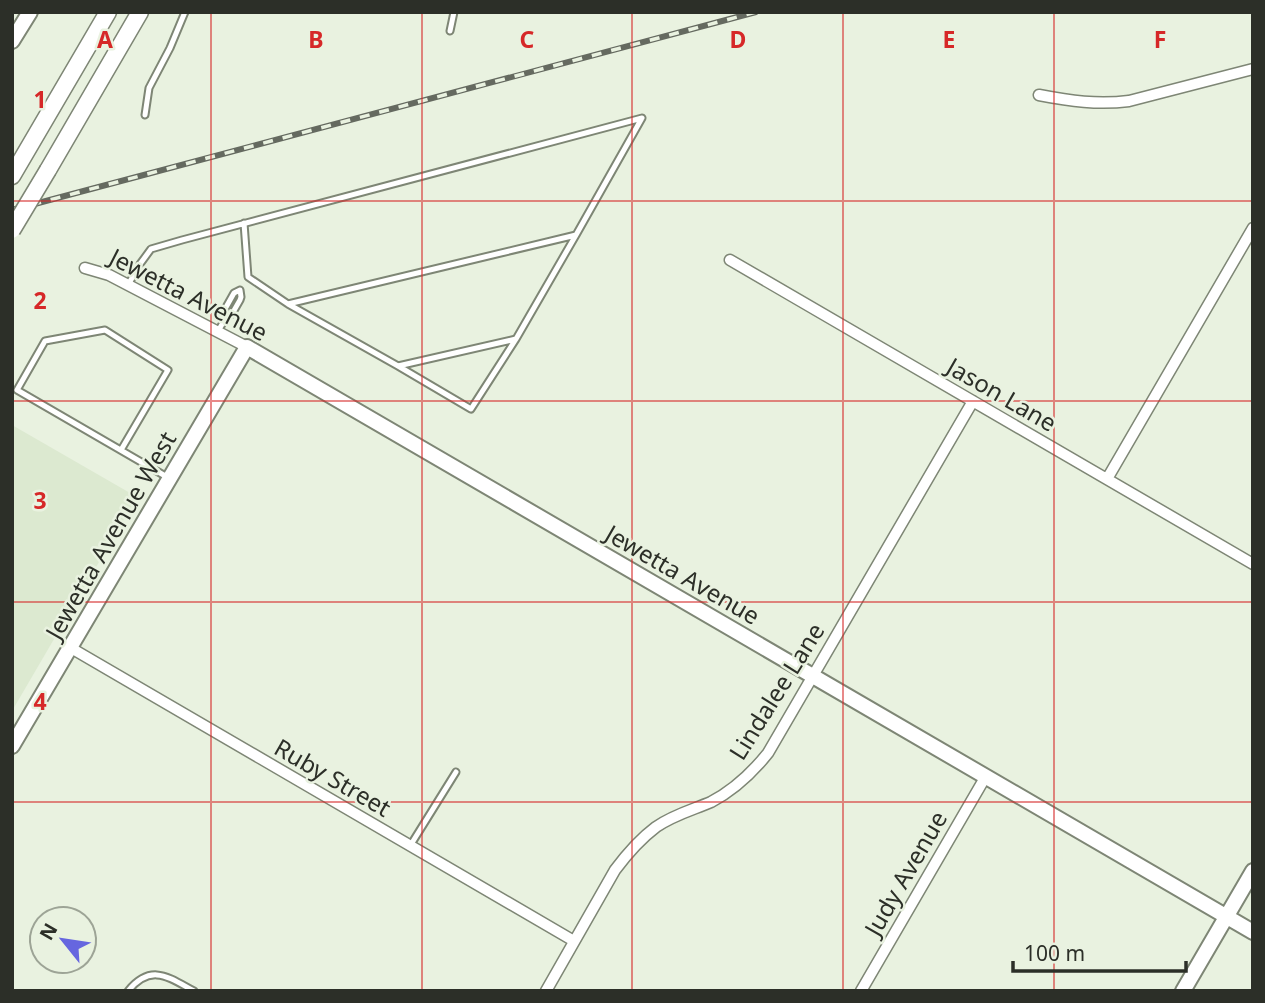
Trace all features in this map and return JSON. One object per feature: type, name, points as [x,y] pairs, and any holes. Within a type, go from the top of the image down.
[{"type":"main road","points":[[12,176],[108,12]]},
{"type":"main road","points":[[128,34],[132,12]]},
{"type":"main road","points":[[12,230],[140,12]]},
{"type":"street","points":[[12,41],[30,12]]},
{"type":"street","points":[[1040,95],[1088,104],[1110,104],[1253,69]]},
{"type":"street","points":[[1107,479],[1253,228]]},
{"type":"street","name":"Jason Lane","points":[[730,260],[1253,564]]},
{"type":"street","name":"Jewetta Avenue","points":[[85,268],[109,275],[247,347],[1253,932]]},
{"type":"street","name":"Jewetta Avenue West","points":[[12,747],[247,347]]},
{"type":"street","name":"Lindalee Lane","points":[[545,991],[627,854],[658,826],[727,793],[743,781],[768,753],[973,401]]},
{"type":"street","name":"Ruby Street","points":[[71,648],[574,941]]},
{"type":"street","name":"Judy Avenue","points":[[861,991],[986,776]]},
{"type":"street","points":[[1183,991],[1253,871]]},
{"type":"lane","points":[[145,115],[149,88],[185,12]]},
{"type":"lane","points":[[450,31],[454,12]]},
{"type":"lane","points":[[128,285],[151,249],[642,118],[516,339],[471,409],[288,304],[248,277]]},
{"type":"lane","points":[[218,331],[240,300],[240,290],[248,277],[244,223]]},
{"type":"lane","points":[[288,304],[576,235]]},
{"type":"lane","points":[[121,450],[168,370],[105,330],[46,341],[17,390],[121,450],[170,478]]},
{"type":"lane","points":[[398,366],[516,339]]},
{"type":"lane","points":[[411,846],[456,772]]},
{"type":"lane","points":[[128,991],[136,981],[155,973],[166,975],[194,991]]},
{"type":"shaded area","points":[[12,425],[137,497],[12,711]]},
{"type":"railway","points":[[12,210],[756,12]]}]
